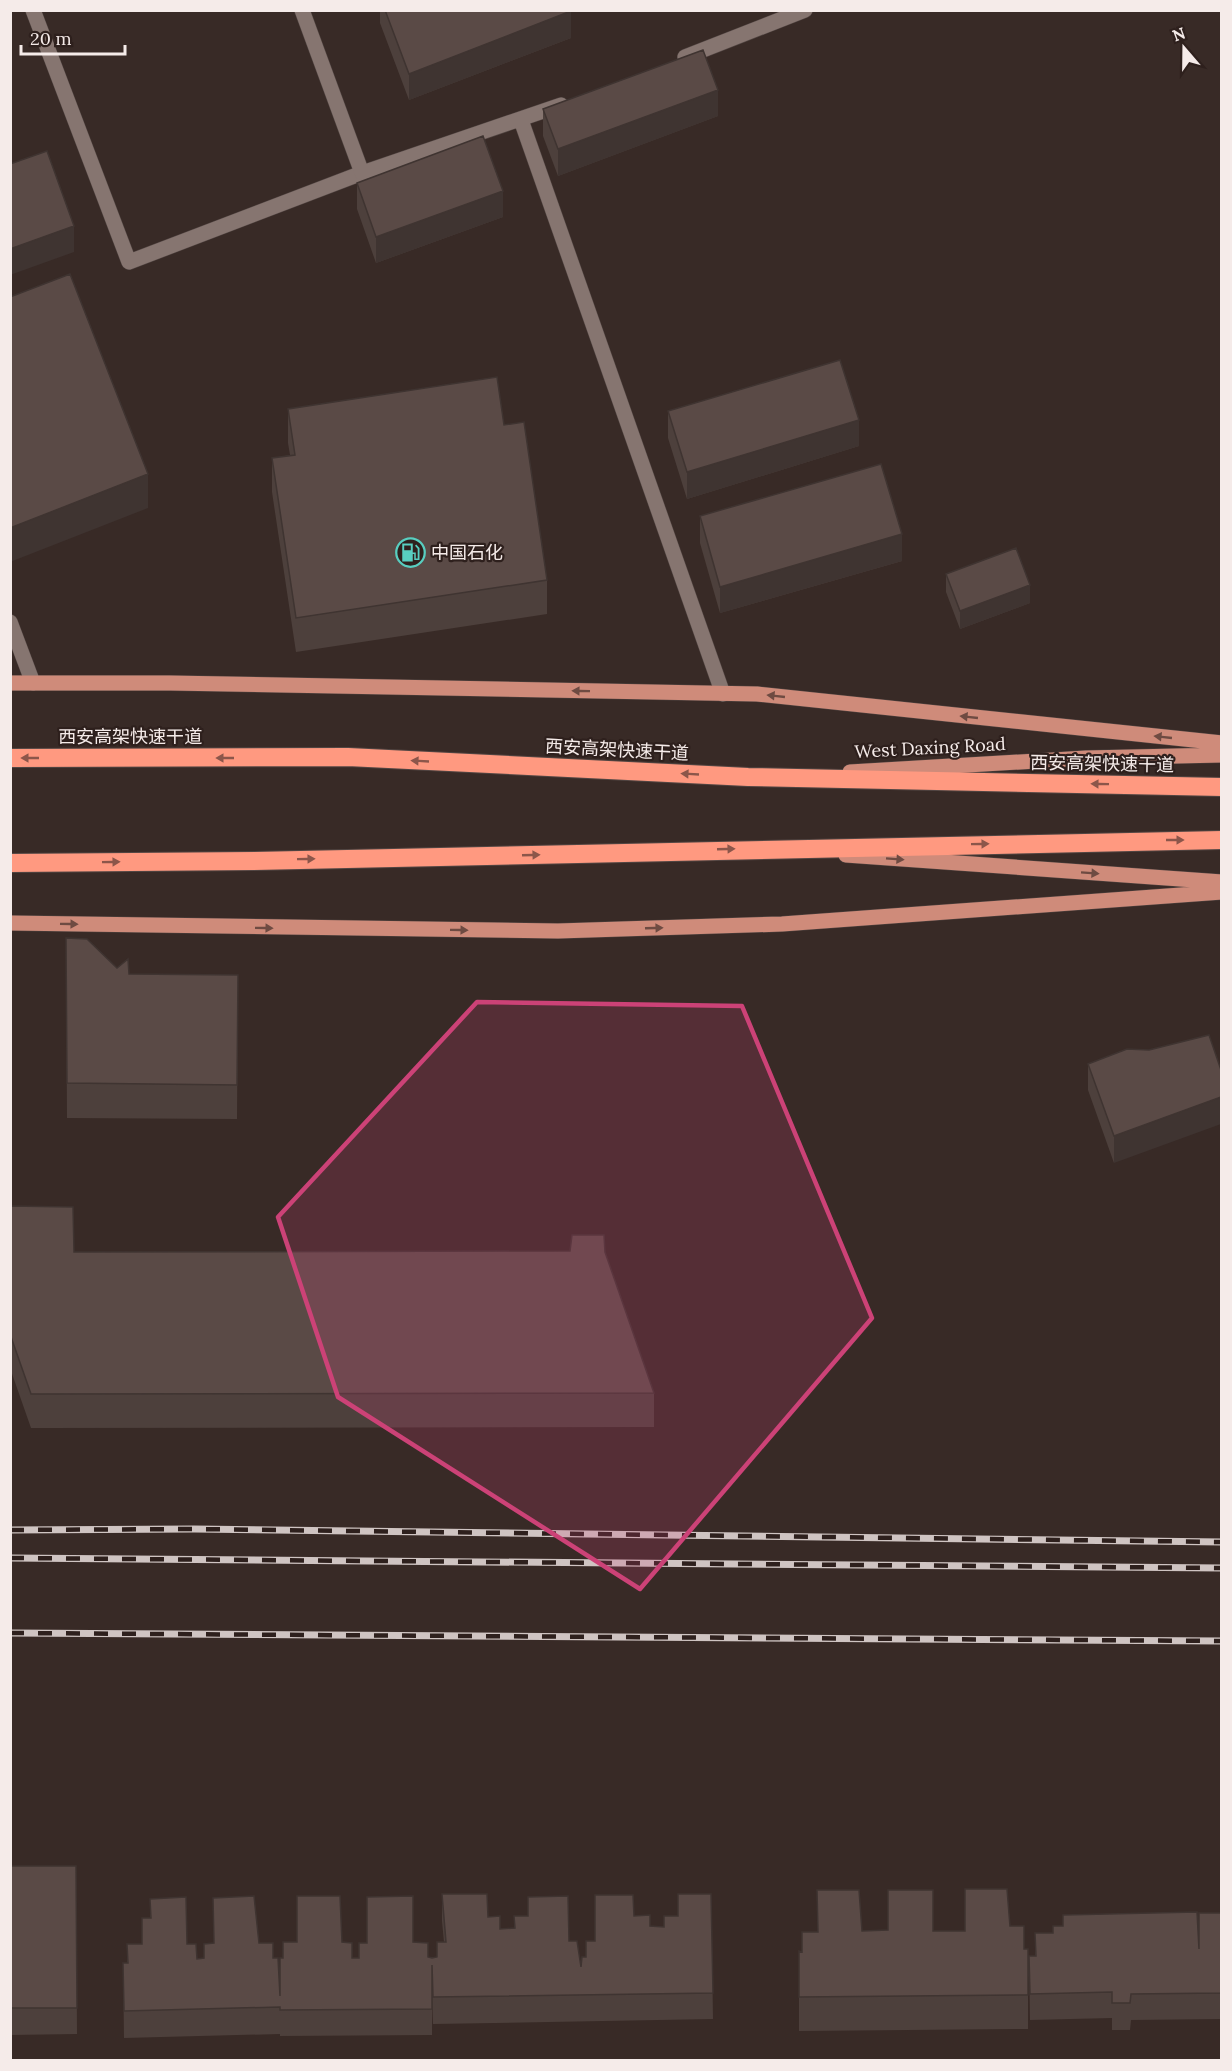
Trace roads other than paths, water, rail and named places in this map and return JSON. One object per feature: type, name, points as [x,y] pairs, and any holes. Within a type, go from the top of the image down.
[{"type":"highway","name":"西安高架快速干道","points":[[10,758],[348,757],[748,777],[1221,787]]},
{"type":"highway","points":[[10,863],[254,861],[1221,840]]},
{"type":"main road","points":[[10,683],[170,683],[757,694],[1221,744]]},
{"type":"main road","name":"West Daxing Road","points":[[748,777],[1086,758],[1221,755]]},
{"type":"main road","points":[[753,849],[1221,882]]},
{"type":"main road","points":[[10,923],[558,932],[782,924],[1221,892]]},
{"type":"street","points":[[33,10],[129,262],[362,173],[521,120],[576,99]]},
{"type":"street","points":[[302,10],[362,173]]},
{"type":"street","points":[[674,61],[805,10]]},
{"type":"street","points":[[521,120],[723,694]]},
{"type":"street","points":[[10,622],[33,683]]},
{"type":"railway","points":[[10,1530],[194,1529],[1222,1542]]},
{"type":"railway","points":[[10,1558],[1222,1568]]},
{"type":"railway","points":[[10,1633],[1222,1641]]},
{"type":"place","name":"中国石化","points":[[410,553]]}]
